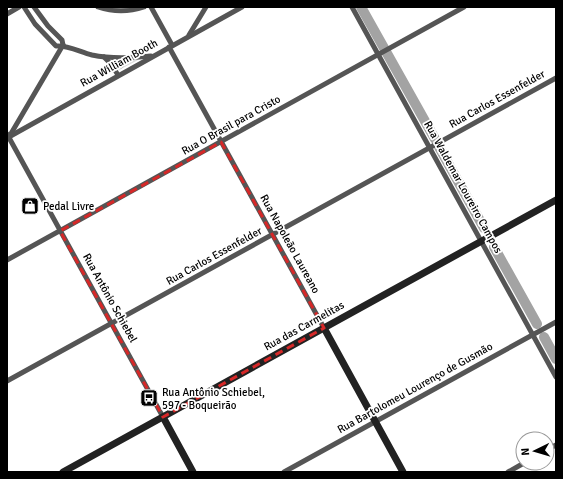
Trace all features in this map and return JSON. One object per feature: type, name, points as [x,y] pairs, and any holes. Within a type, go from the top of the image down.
[{"type":"street","points":[[7,14],[19,7]]},
{"type":"street","points":[[24,7],[42,32],[56,46],[63,45],[83,53],[104,57],[132,58],[154,56]]},
{"type":"street","points":[[7,137],[63,45],[62,40],[48,26],[34,7]]},
{"type":"street","points":[[98,7],[120,11],[144,7]]},
{"type":"street","name":"Rua Napoleão Laureano","points":[[151,7],[221,142],[403,472]]},
{"type":"street","points":[[187,37],[206,7]]},
{"type":"street","name":"Rua William Booth","points":[[7,137],[242,7]]},
{"type":"street","name":"Rua Waldemar Loureiro Campos","points":[[352,7],[556,377]]},
{"type":"street","name":"Rua O Brasil para Cristo","points":[[7,260],[464,7]]},
{"type":"street","points":[[42,32],[48,26]]},
{"type":"street","points":[[104,57],[115,69],[118,75]]},
{"type":"street","name":"Rua Carlos Essenfelder","points":[[7,381],[556,78]]},
{"type":"street","name":"Rua Antônio Schiebel","points":[[7,137],[193,472]]},
{"type":"street","name":"Rua das Carmelitas","points":[[64,472],[556,200]]},
{"type":"street","name":"Rua Bartolomeu Lourenço de Gusmão","points":[[284,472],[556,322]]},
{"type":"highlighted area","points":[[221,142],[324,328],[163,417],[60,231]]},
{"type":"shaded area","points":[[140,59],[119,70],[111,61]]},
{"type":"waterway","points":[[361,7],[435,139]]},
{"type":"waterway","points":[[439,147],[484,228]]},
{"type":"waterway","points":[[494,247],[537,324]]},
{"type":"waterway","points":[[544,337],[556,359]]},
{"type":"place","name":"Pedal Livre","points":[[30,206]]},
{"type":"place","name":"Rua Antônio Schiebel, 597 - Boqueirão","points":[[149,398]]}]
